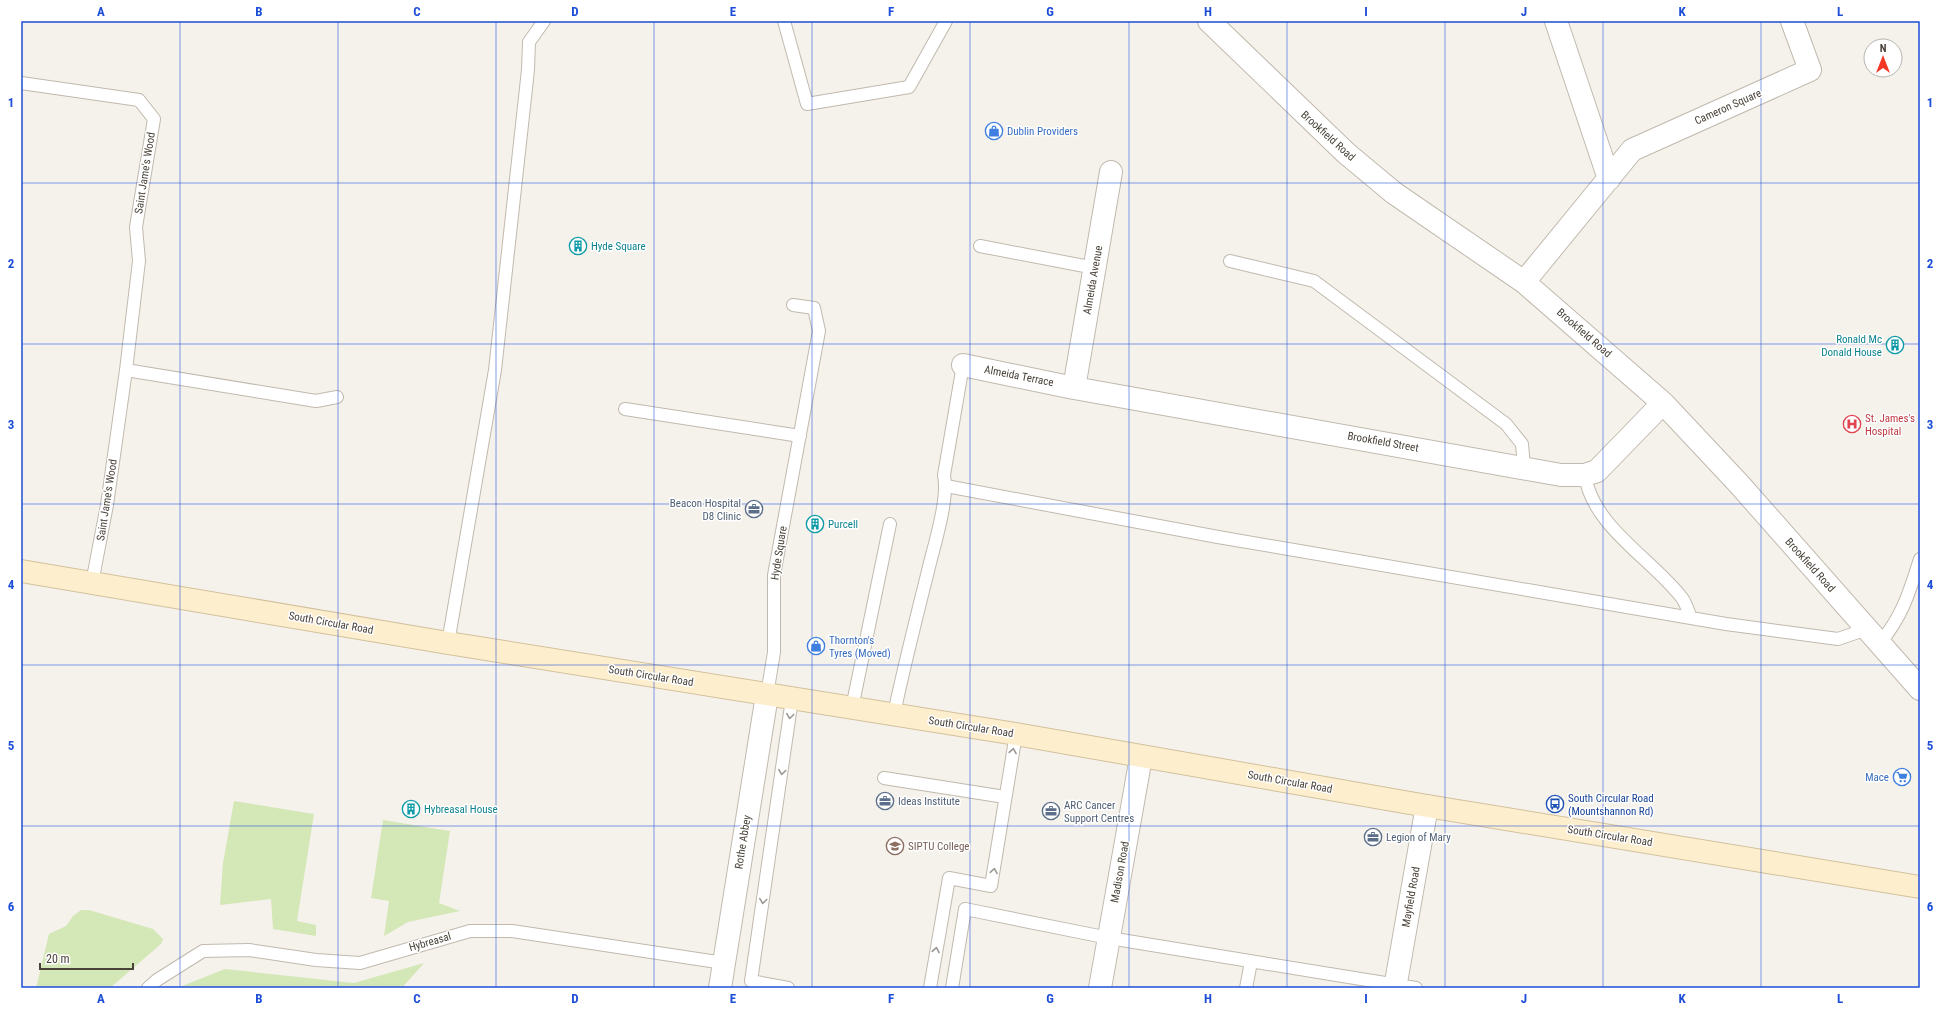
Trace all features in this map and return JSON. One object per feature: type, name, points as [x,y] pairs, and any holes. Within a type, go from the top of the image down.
[{"type":"main road","name":"South Circular Road","points":[[21,572],[767,695],[1016,734],[1427,806],[1920,887]]},
{"type":"street","name":"Brookfield Road","points":[[1209,21],[1346,153],[1394,193],[1524,282],[1663,403],[1739,484],[1920,689]]},
{"type":"street","points":[[1556,21],[1609,179]]},
{"type":"street","name":"Cameron Square","points":[[1524,282],[1632,150],[1810,70],[1792,21]]},
{"type":"street","name":"Almeida Avenue","points":[[1074,388],[1111,172]]},
{"type":"street","name":"Almeida Terrace","points":[[964,365],[1074,388]]},
{"type":"street","name":"Brookfield Street","points":[[1074,388],[1524,467],[1561,475],[1585,475],[1597,471],[1663,403]]},
{"type":"street","name":"Rothe Abbey","points":[[720,988],[767,695]]},
{"type":"street","name":"Madison Road","points":[[1100,988],[1141,757]]},
{"type":"street","name":"Mayfield Road","points":[[1402,987],[1427,806]]},
{"type":"lane","points":[[448,643],[495,370],[528,70],[529,42],[544,21]]},
{"type":"lane","points":[[784,21],[807,104],[909,87],[946,21]]},
{"type":"lane","name":"Saint Jame's Wood","points":[[21,83],[139,100],[154,119],[136,227],[139,261],[126,370],[107,505],[92,583]]},
{"type":"lane","points":[[980,246],[1095,268]]},
{"type":"lane","points":[[1230,261],[1314,281],[1506,424],[1522,444],[1524,467]]},
{"type":"lane","name":"Hyde Square","points":[[767,695],[774,652],[774,574],[819,331],[814,308],[793,305]]},
{"type":"lane","points":[[894,714],[946,486],[944,475],[964,365]]},
{"type":"lane","points":[[126,370],[316,401],[337,397]]},
{"type":"lane","points":[[625,409],[800,436]]},
{"type":"lane","points":[[1585,475],[1587,488],[1591,498],[1604,517],[1683,599],[1691,618]]},
{"type":"lane","points":[[946,486],[1218,537],[1691,618],[1838,640],[1873,636],[1892,628],[1903,609],[1920,559]]},
{"type":"lane","points":[[852,708],[890,524]]},
{"type":"lane","points":[[788,988],[751,981],[792,699]]},
{"type":"lane","points":[[930,988],[949,878],[992,886],[1016,734]]},
{"type":"lane","points":[[884,778],[1006,797]]},
{"type":"lane","points":[[952,988],[965,909],[1109,938],[1402,987]]},
{"type":"lane","name":"Hybreasal","points":[[148,988],[157,980],[203,951],[249,950],[316,960],[360,963],[470,931],[512,931],[724,963]]},
{"type":"lane","points":[[1246,988],[1251,962]]},
{"type":"green space","points":[[234,801],[314,814],[297,921],[316,925],[316,936],[273,929],[271,899],[220,905],[223,863]]},
{"type":"green space","points":[[383,820],[450,831],[439,903],[460,911],[408,922],[384,936],[389,901],[371,898]]},
{"type":"green space","points":[[81,910],[89,910],[153,929],[163,939],[161,944],[110,988],[36,988],[49,934],[66,926],[73,916]]},
{"type":"green space","points":[[424,963],[402,988],[177,988],[225,969],[354,983]]},
{"type":"place","name":"Dublin Providers","points":[[994,131]]},
{"type":"place","name":"Hyde Square","points":[[578,246]]},
{"type":"place","name":"Ronald Mc Donald House","points":[[1895,345]]},
{"type":"place","name":"St. James's Hospital","points":[[1852,424]]},
{"type":"place","name":"Beacon Hospital D8 Clinic","points":[[754,509]]},
{"type":"place","name":"Purcell","points":[[815,524]]},
{"type":"place","name":"Thornton's Tyres (Moved)","points":[[816,646]]},
{"type":"place","name":"Mace","points":[[1902,777]]},
{"type":"place","name":"Ideas Institute","points":[[885,801]]},
{"type":"place","name":"South Circular Road (Mountshannon Rd)","points":[[1555,804]]},
{"type":"place","name":"Hybreasal House","points":[[411,809]]},
{"type":"place","name":"ARC Cancer Support Centres","points":[[1051,811]]},
{"type":"place","name":"Legion of Mary","points":[[1373,837]]},
{"type":"place","name":"SIPTU College","points":[[895,846]]}]
